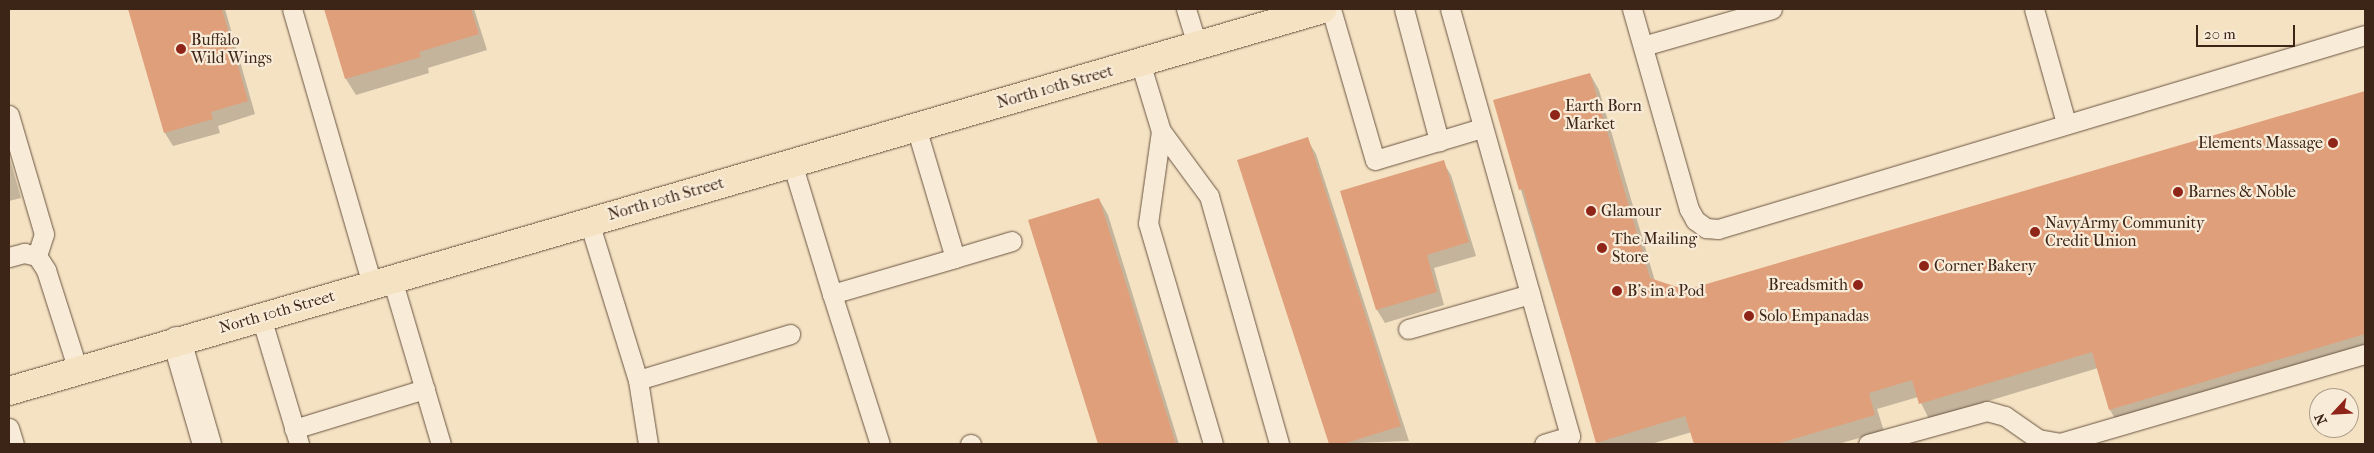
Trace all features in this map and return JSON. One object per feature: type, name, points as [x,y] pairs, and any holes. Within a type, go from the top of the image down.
[{"type":"main road","name":"North 10th Street","points":[[9,391],[1323,9]]},
{"type":"street","points":[[177,341],[207,444]]},
{"type":"lane","points":[[292,9],[382,282],[425,389],[441,444]]},
{"type":"lane","points":[[1186,9],[1197,45]]},
{"type":"lane","points":[[1331,9],[1375,160],[1482,128]]},
{"type":"lane","points":[[1404,9],[1439,141]]},
{"type":"lane","points":[[1450,9],[1571,440],[1544,444]]},
{"type":"lane","points":[[1632,9],[1689,208],[1695,220],[1706,228],[1718,229],[2066,122],[2365,35]]},
{"type":"lane","points":[[1643,46],[1772,9]]},
{"type":"lane","points":[[2034,9],[2066,122]]},
{"type":"lane","points":[[1140,62],[1161,131],[1209,196],[1279,444]]},
{"type":"lane","points":[[9,115],[44,234],[37,256]]},
{"type":"lane","points":[[916,127],[955,258]]},
{"type":"lane","points":[[1161,131],[1148,223],[1213,444]]},
{"type":"lane","points":[[792,163],[880,444]]},
{"type":"lane","points":[[589,222],[638,380],[648,444]]},
{"type":"lane","points":[[832,294],[1012,241]]},
{"type":"lane","points":[[9,257],[24,253],[37,256],[46,270],[78,370]]},
{"type":"lane","points":[[1408,329],[1530,294]]},
{"type":"lane","points":[[261,317],[297,436],[425,389]]},
{"type":"lane","points":[[638,380],[790,334]]},
{"type":"lane","points":[[1868,444],[1987,410],[2005,416],[2026,438],[2060,443],[2365,354]]},
{"type":"lane","points":[[9,428],[14,444]]},
{"type":"building","points":[[128,9],[222,9],[248,101],[211,112],[213,119],[164,133]]},
{"type":"building","points":[[324,9],[471,9],[479,34],[419,52],[421,57],[345,79]]},
{"type":"building","points":[[1590,73],[1650,278],[1686,290],[2365,91],[2365,334],[2109,410],[2092,352],[1919,404],[1912,380],[1869,393],[1875,415],[1776,444],[1694,444],[1685,416],[1596,443],[1523,189],[1519,190],[1493,100]]},
{"type":"building","points":[[1308,137],[1401,426],[1343,444],[1329,444],[1237,160]]},
{"type":"building","points":[[1444,160],[1469,242],[1427,255],[1437,292],[1376,310],[1340,191]]},
{"type":"building","points":[[1099,198],[1176,444],[1098,444],[1028,220]]},
{"type":"place","name":"Buffalo Wild Wings","points":[[181,49]]},
{"type":"place","name":"Earth Born Market","points":[[1555,115]]},
{"type":"place","name":"Elements Massage","points":[[2333,143]]},
{"type":"place","name":"Barnes & Noble","points":[[2178,192]]},
{"type":"place","name":"Glamour","points":[[1591,211]]},
{"type":"place","name":"NavyArmy Community Credit Union","points":[[2035,232]]},
{"type":"place","name":"The Mailing Store","points":[[1602,248]]},
{"type":"place","name":"Corner Bakery","points":[[1924,266]]},
{"type":"place","name":"Breadsmith","points":[[1858,285]]},
{"type":"place","name":"B's in a Pod","points":[[1617,291]]},
{"type":"place","name":"Solo Empanadas","points":[[1749,316]]}]
